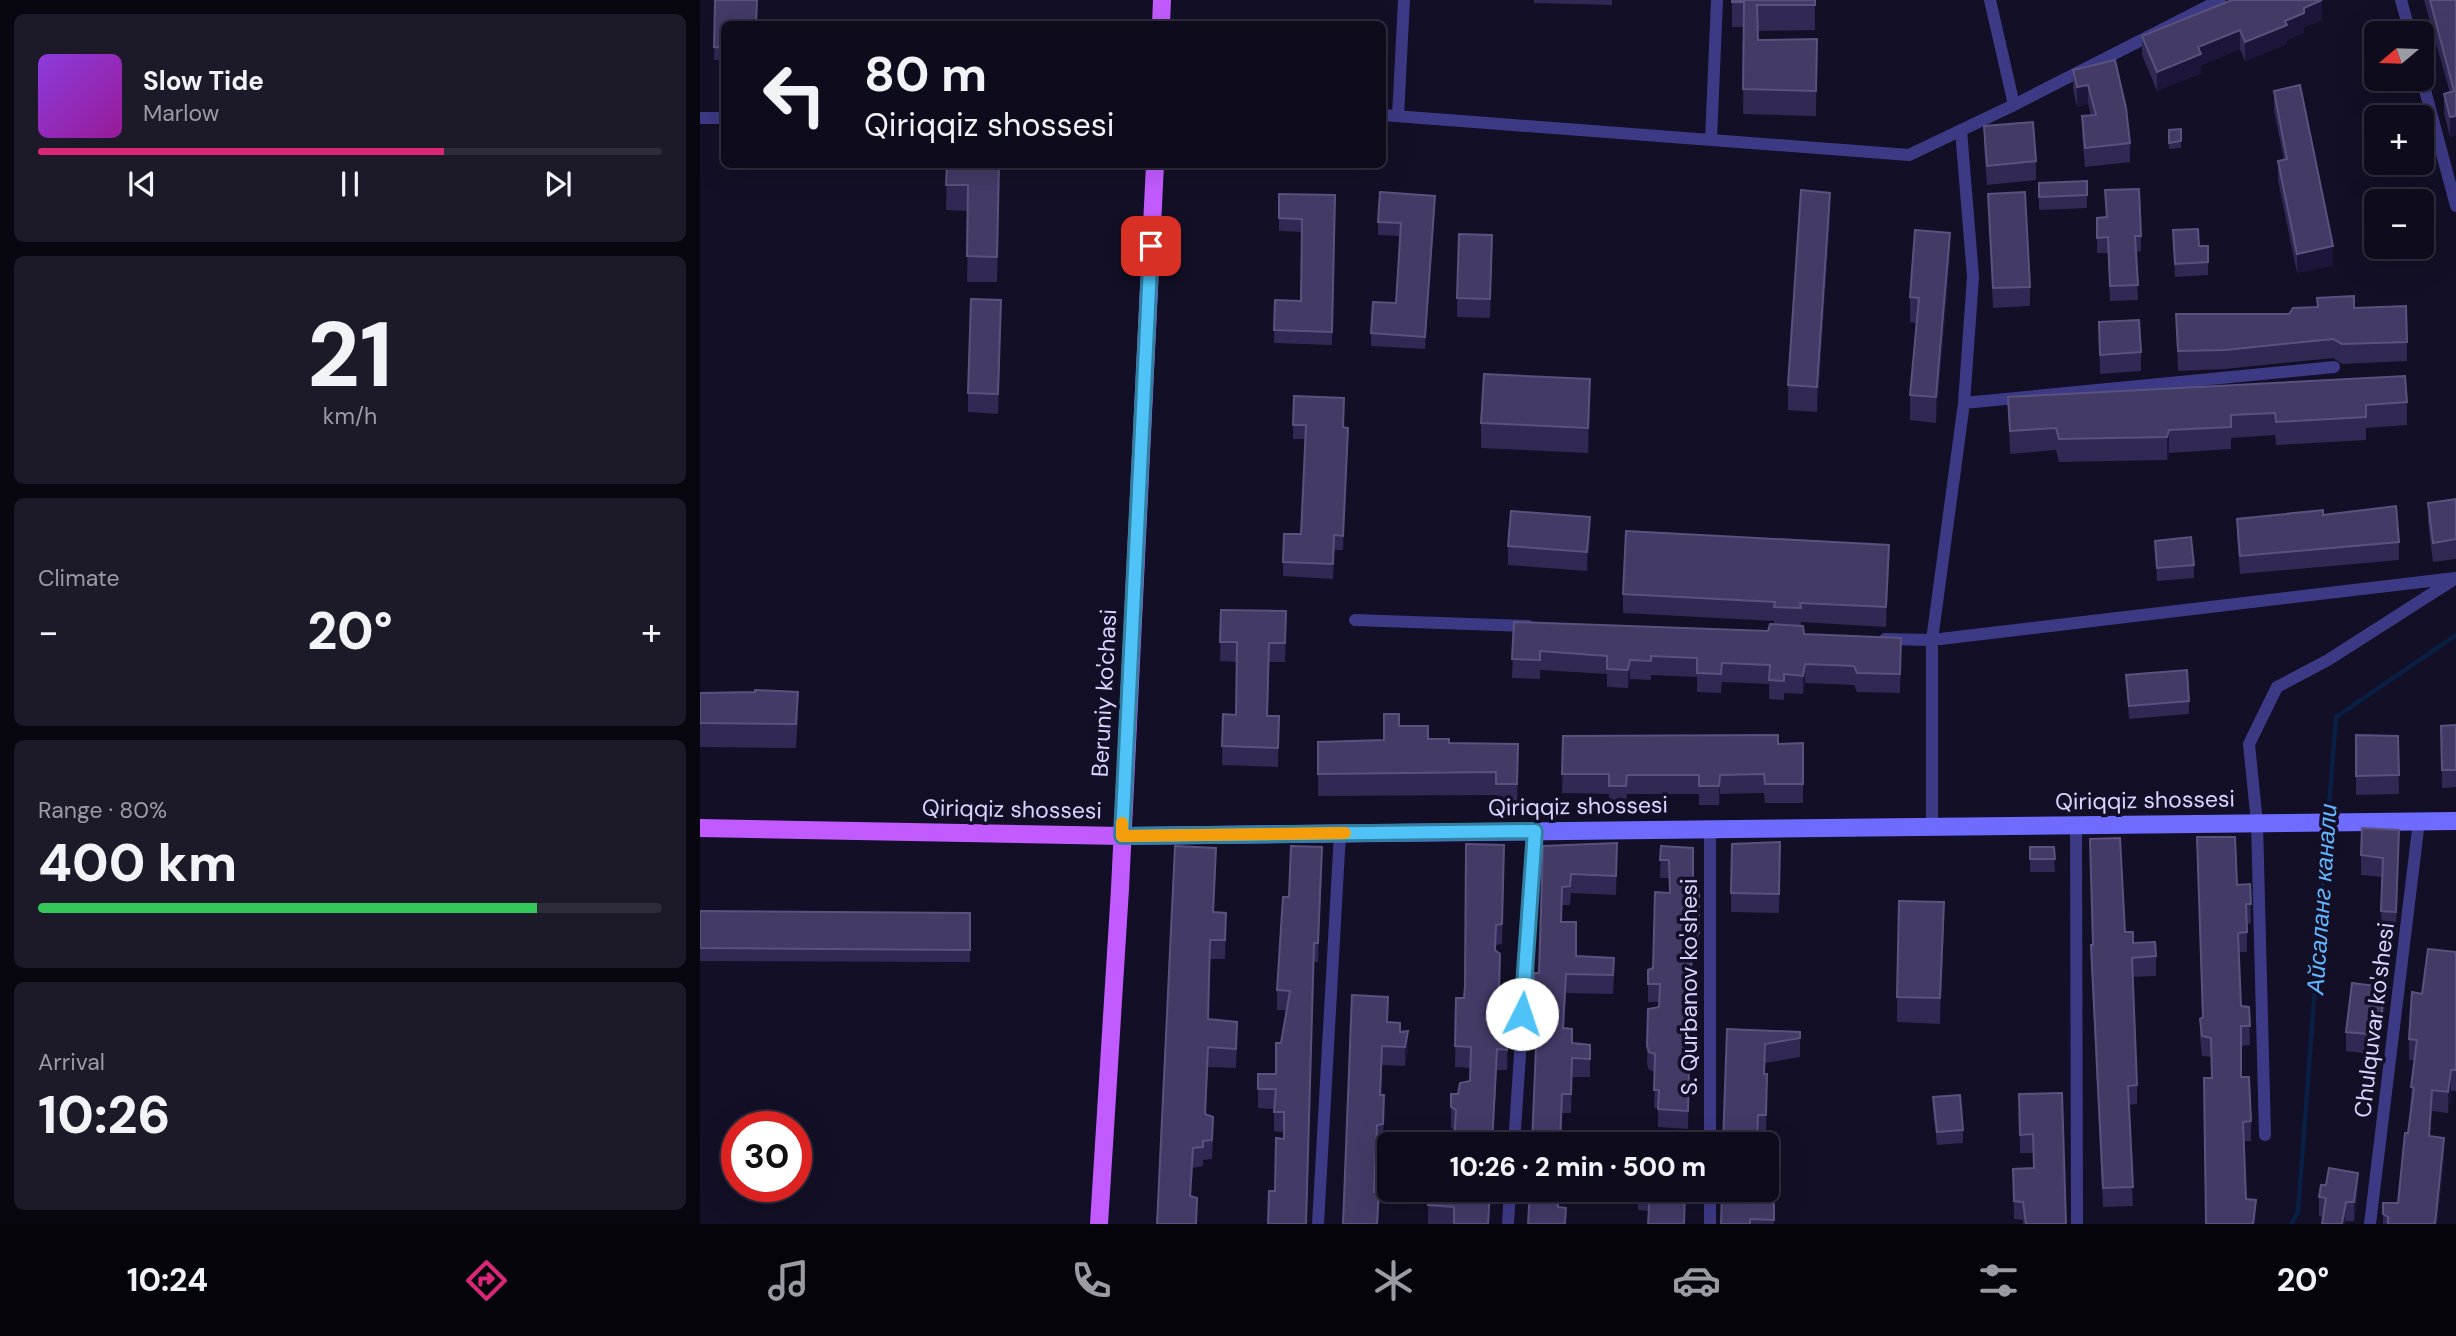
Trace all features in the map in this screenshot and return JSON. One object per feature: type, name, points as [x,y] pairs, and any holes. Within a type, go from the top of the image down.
[{"type":"main road","points":[[1161,21],[1162,0]]},
{"type":"main road","name":"Beruniy ko'chasi","points":[[1099,1224],[1122,836],[1155,168]]},
{"type":"main road","name":"Qiriqqiz shossesi","points":[[700,828],[1122,836],[2456,821]]},
{"type":"street","points":[[1398,116],[1404,0]]},
{"type":"street","points":[[1711,139],[1717,0]]},
{"type":"street","points":[[1990,0],[2014,105]]},
{"type":"street","points":[[1386,115],[1909,155],[2220,0]]},
{"type":"street","points":[[2401,0],[2407,21]]},
{"type":"street","points":[[2425,91],[2456,206]]},
{"type":"street","points":[[700,118],[721,118]]},
{"type":"street","points":[[1932,827],[1932,640],[1965,403],[1973,277],[1961,130]]},
{"type":"street","points":[[1965,403],[2334,367]]},
{"type":"street","points":[[1877,639],[1932,640],[2456,578]]},
{"type":"street","points":[[2265,1135],[2257,823],[2249,744],[2277,687],[2328,660],[2456,578]]},
{"type":"street","points":[[1355,620],[1548,627]]},
{"type":"street","name":"Chulquvar ko'shesi","points":[[2370,1224],[2419,821]]},
{"type":"street","points":[[2076,825],[2077,1224]]},
{"type":"street","name":"S. Qurbanov ko'shesi","points":[[1710,829],[1710,1132]]},
{"type":"street","points":[[1515,1132],[1535,831]]},
{"type":"street","points":[[1318,1224],[1340,834]]},
{"type":"street","points":[[1508,1224],[1509,1202]]},
{"type":"street","points":[[1710,1202],[1710,1224]]},
{"type":"building","points":[[715,0],[757,0],[756,21],[721,21],[721,48],[714,47]]},
{"type":"building","points":[[1732,0],[1815,0],[1815,5],[1757,5],[1758,40],[1817,39],[1816,91],[1743,89],[1744,2]]},
{"type":"building","points":[[2232,0],[2322,0],[2304,8],[2304,13],[2285,21],[2287,25],[2245,42],[2240,30],[2198,47],[2201,54],[2157,72],[2142,36]]},
{"type":"building","points":[[2430,0],[2456,0],[2456,116],[2450,117],[2444,94],[2454,91]]},
{"type":"building","points":[[2115,60],[2126,108],[2130,143],[2085,148],[2082,116],[2096,115],[2088,85],[2077,87],[2073,70]]},
{"type":"building","points":[[2300,85],[2333,246],[2297,254],[2278,161],[2287,159],[2274,91]]},
{"type":"building","points":[[2033,122],[2036,161],[1987,166],[1984,126]]},
{"type":"building","points":[[2181,129],[2181,141],[2169,143],[2169,130]]},
{"type":"building","points":[[947,168],[999,168],[997,257],[967,256],[968,185],[946,185]]},
{"type":"building","points":[[2087,181],[2087,195],[2039,197],[2039,183]]},
{"type":"building","points":[[2139,189],[2141,236],[2135,236],[2138,285],[2110,286],[2108,237],[2097,238],[2097,218],[2107,217],[2105,190]]},
{"type":"building","points":[[1801,190],[1830,193],[1817,387],[1788,385]]},
{"type":"building","points":[[1380,192],[1435,196],[1425,337],[1371,333],[1373,302],[1396,303],[1401,223],[1378,222]]},
{"type":"building","points":[[2025,192],[2030,287],[1993,288],[1988,194]]},
{"type":"building","points":[[1279,194],[1335,195],[1332,332],[1274,330],[1275,300],[1301,301],[1302,219],[1279,218]]},
{"type":"building","points":[[2198,229],[2199,246],[2208,246],[2208,262],[2175,264],[2173,230]]},
{"type":"building","points":[[1915,230],[1950,233],[1936,397],[1910,395],[1919,298],[1910,297]]},
{"type":"building","points":[[1459,234],[1492,235],[1490,299],[1457,298]]},
{"type":"building","points":[[2354,296],[2354,308],[2406,306],[2407,342],[2342,344],[2333,339],[2225,350],[2178,351],[2176,314],[2289,314],[2293,308],[2318,307],[2317,298]]},
{"type":"building","points":[[971,299],[1001,300],[998,394],[968,393]]},
{"type":"building","points":[[2139,320],[2141,352],[2100,355],[2099,322]]},
{"type":"building","points":[[1484,374],[1590,379],[1588,428],[1481,423]]},
{"type":"building","points":[[2405,376],[2407,402],[2366,405],[2366,417],[2276,422],[2275,413],[2231,415],[2231,427],[2169,430],[2167,437],[2059,439],[2056,428],[2010,431],[2008,397]]},
{"type":"building","points":[[1294,396],[1344,398],[1343,427],[1348,428],[1343,536],[1334,535],[1333,564],[1283,562],[1284,534],[1301,534],[1306,425],[1293,425]]},
{"type":"building","points":[[2456,499],[2456,539],[2433,543],[2428,503]]},
{"type":"building","points":[[2396,506],[2399,542],[2240,556],[2237,519],[2323,510],[2323,515]]},
{"type":"building","points":[[1511,511],[1590,517],[1587,552],[1508,546]]},
{"type":"building","points":[[1626,531],[1889,545],[1886,607],[1800,603],[1801,608],[1774,607],[1775,602],[1623,594]]},
{"type":"building","points":[[2191,537],[2194,565],[2157,568],[2155,541]]},
{"type":"building","points":[[1221,610],[1286,611],[1285,643],[1269,643],[1267,716],[1279,716],[1278,748],[1222,746],[1223,714],[1236,715],[1237,642],[1220,642]]},
{"type":"building","points":[[1514,622],[1768,631],[1770,624],[1803,626],[1804,634],[1901,638],[1900,674],[1857,673],[1854,666],[1805,664],[1803,676],[1784,674],[1784,681],[1769,680],[1770,665],[1722,663],[1721,674],[1697,673],[1697,658],[1651,656],[1651,661],[1630,660],[1628,670],[1607,669],[1607,656],[1540,651],[1540,660],[1512,659]]},
{"type":"building","points":[[2187,670],[2189,701],[2129,706],[2126,675]]},
{"type":"building","points":[[755,690],[798,692],[796,724],[700,723],[700,693]]},
{"type":"building","points":[[1384,714],[1399,714],[1399,726],[1428,726],[1428,739],[1449,739],[1449,743],[1518,744],[1517,784],[1496,784],[1496,772],[1318,774],[1318,742],[1384,740]]},
{"type":"building","points":[[2456,725],[2456,770],[2442,770],[2441,726]]},
{"type":"building","points":[[1778,735],[1778,744],[1803,743],[1803,784],[1765,784],[1764,774],[1720,775],[1719,786],[1699,786],[1699,775],[1627,775],[1626,786],[1609,786],[1609,774],[1562,774],[1563,736]]},
{"type":"building","points":[[2356,735],[2398,736],[2399,775],[2356,776]]},
{"type":"building","points":[[2362,828],[2399,830],[2396,912],[2381,911],[2383,858],[2361,855]]},
{"type":"building","points":[[2197,837],[2235,837],[2237,885],[2250,884],[2251,904],[2246,904],[2247,932],[2238,933],[2241,1006],[2249,1007],[2250,1026],[2241,1026],[2241,1077],[2249,1077],[2251,1121],[2243,1122],[2246,1199],[2256,1200],[2253,1224],[2206,1224],[2204,1078],[2212,1078],[2211,1038],[2202,1036],[2200,1019],[2203,1017]]},
{"type":"building","points":[[2120,838],[2125,932],[2133,932],[2133,943],[2155,942],[2156,956],[2132,958],[2137,1085],[2128,1086],[2133,1187],[2103,1188],[2091,945],[2090,839]]},
{"type":"building","points":[[1780,842],[1779,894],[1731,893],[1732,844]]},
{"type":"building","points":[[1617,843],[1616,876],[1571,874],[1570,886],[1562,887],[1561,922],[1576,922],[1576,956],[1614,958],[1613,975],[1566,974],[1563,1028],[1572,1029],[1572,1043],[1590,1045],[1590,1059],[1572,1058],[1571,1094],[1562,1094],[1560,1132],[1532,1132],[1537,1022],[1532,1022],[1534,973],[1539,973],[1543,846]]},
{"type":"building","points":[[1466,844],[1504,845],[1502,924],[1496,925],[1495,950],[1500,954],[1498,1031],[1508,1031],[1507,1050],[1497,1049],[1493,1132],[1455,1132],[1456,1110],[1451,1107],[1451,1094],[1458,1094],[1460,1083],[1470,1081],[1471,1047],[1455,1046],[1456,998],[1464,998]]},
{"type":"building","points":[[1175,846],[1216,848],[1213,912],[1226,913],[1225,940],[1210,940],[1208,1019],[1237,1022],[1236,1049],[1208,1047],[1205,1114],[1213,1117],[1212,1140],[1203,1141],[1203,1147],[1193,1148],[1190,1196],[1197,1198],[1196,1224],[1157,1224]]},
{"type":"building","points":[[1291,846],[1322,847],[1318,943],[1314,943],[1306,1224],[1268,1224],[1269,1191],[1275,1191],[1276,1138],[1284,1139],[1284,1112],[1274,1112],[1276,1089],[1258,1089],[1258,1074],[1276,1074],[1276,1043],[1281,1043],[1290,991],[1277,990],[1283,897],[1289,897]]},
{"type":"building","points":[[1661,846],[1693,848],[1693,894],[1699,894],[1699,933],[1692,933],[1688,1111],[1658,1109],[1659,1090],[1654,1090],[1655,1054],[1649,1052],[1647,1046],[1648,1009],[1659,1007],[1660,984],[1648,984],[1648,970],[1653,968],[1655,892],[1670,893],[1669,860],[1660,860]]},
{"type":"building","points":[[2030,847],[2054,847],[2055,859],[2030,859]]},
{"type":"building","points":[[1899,901],[1944,902],[1940,998],[1897,997]]},
{"type":"building","points":[[700,911],[970,913],[970,950],[700,948]]},
{"type":"building","points":[[2428,949],[2456,952],[2456,1070],[2451,1070],[2448,1092],[2432,1090],[2429,1136],[2444,1138],[2435,1224],[2388,1224],[2388,1217],[2383,1214],[2383,1203],[2398,1203],[2405,1133],[2408,1133],[2414,1088],[2411,1087],[2417,1040],[2409,1039],[2412,992],[2422,994]]},
{"type":"building","points":[[2352,983],[2385,987],[2379,1035],[2346,1032]]},
{"type":"building","points":[[1352,995],[1388,997],[1387,1022],[1400,1023],[1400,1032],[1408,1031],[1405,1047],[1382,1046],[1380,1095],[1384,1095],[1383,1124],[1377,1125],[1374,1192],[1377,1192],[1378,1202],[1377,1224],[1343,1224]]},
{"type":"building","points":[[1727,1029],[1800,1032],[1800,1038],[1765,1044],[1766,1115],[1758,1115],[1757,1132],[1723,1132]]},
{"type":"building","points":[[2062,1093],[2066,1224],[2026,1224],[2023,1202],[2014,1201],[2013,1169],[2034,1168],[2033,1134],[2020,1135],[2019,1094]]},
{"type":"building","points":[[1960,1095],[1963,1130],[1937,1132],[1933,1097]]},
{"type":"building","points":[[2329,1168],[2358,1173],[2354,1202],[2346,1202],[2342,1224],[2322,1224],[2326,1198],[2319,1197],[2321,1185],[2326,1185]]},
{"type":"building","points":[[1428,1202],[1489,1202],[1488,1224],[1454,1224],[1454,1207],[1428,1205]]},
{"type":"building","points":[[1529,1202],[1558,1202],[1558,1207],[1566,1208],[1565,1224],[1528,1224]]},
{"type":"building","points":[[1649,1202],[1685,1202],[1684,1224],[1648,1224]]},
{"type":"building","points":[[1722,1202],[1774,1204],[1774,1220],[1750,1219],[1750,1224],[1721,1224]]},
{"type":"waterway","name":"Айсаланг канали","points":[[2328,819],[2336,717],[2456,635]]},
{"type":"waterway","name":"Айсаланг канали","points":[[2291,1224],[2298,1212],[2327,828]]},
{"type":"slow traffic","points":[[1122,823],[1122,836],[1345,833]]},
{"type":"route","points":[[1151,246],[1122,836],[1535,831],[1522,1014]]}]
